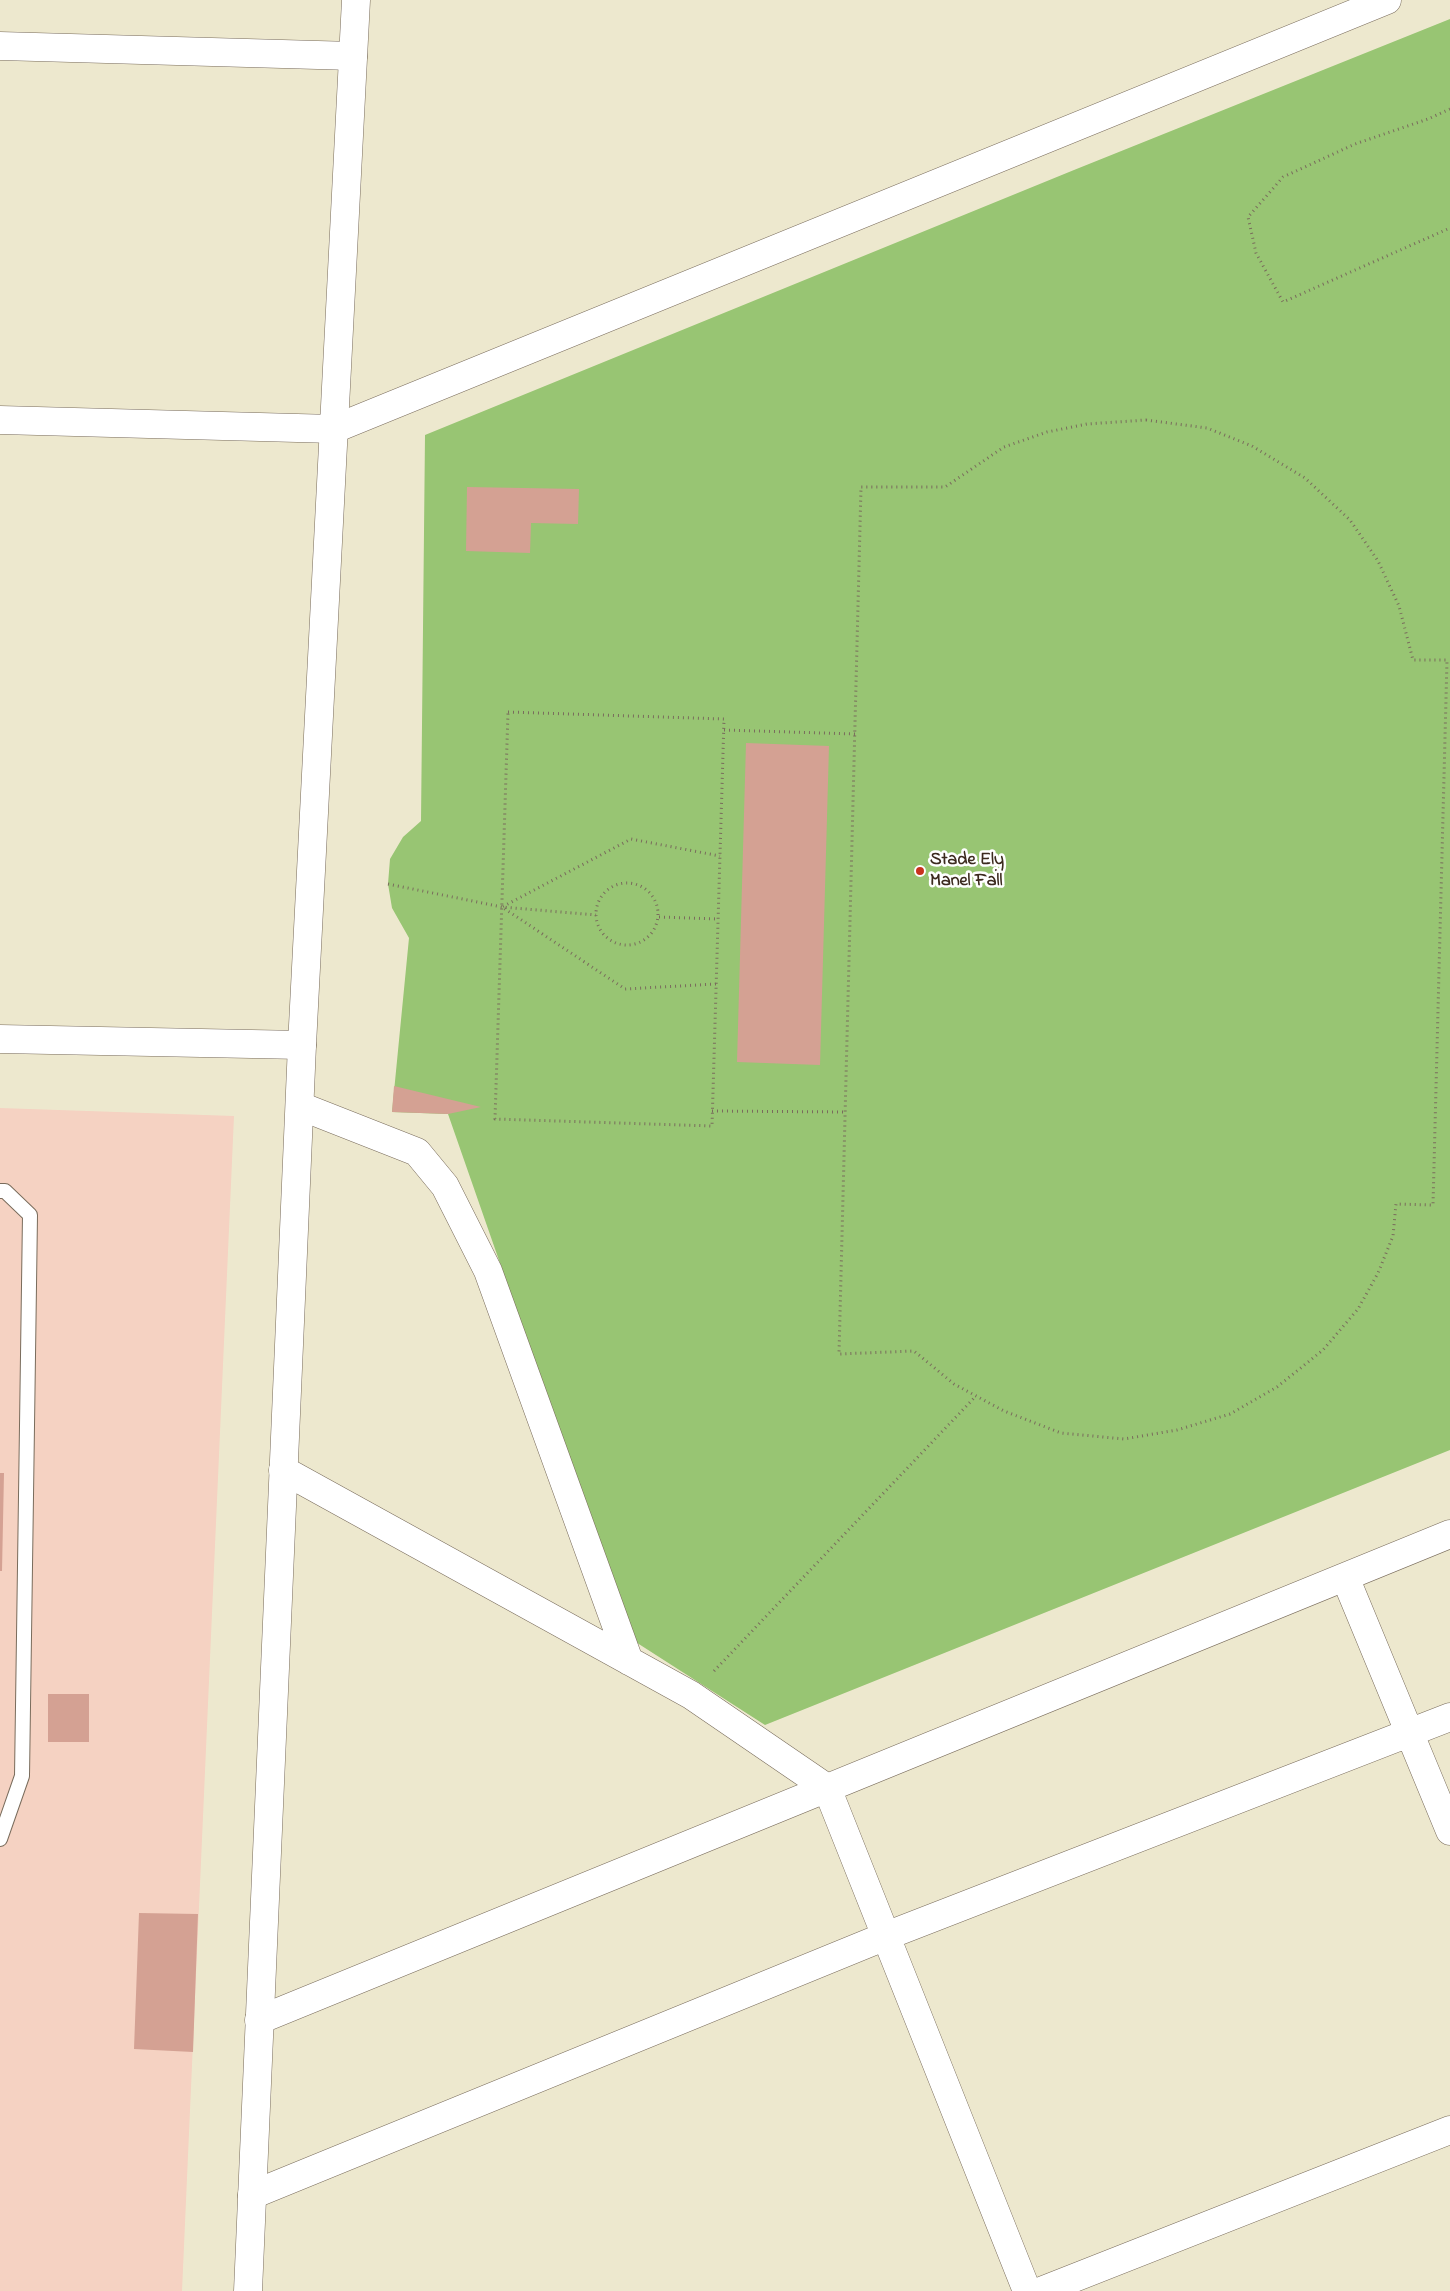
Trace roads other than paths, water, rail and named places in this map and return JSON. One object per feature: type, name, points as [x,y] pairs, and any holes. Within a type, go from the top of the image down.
[{"type":"street","points":[[248,2291],[302,1045],[356,0]]},
{"type":"street","points":[[0,420],[334,429],[1387,0]]},
{"type":"street","points":[[0,46],[353,56]]},
{"type":"street","points":[[0,1038],[302,1045]]},
{"type":"street","points":[[300,1106],[417,1152],[444,1186],[488,1272],[629,1661]]},
{"type":"street","points":[[283,1470],[691,1696],[827,1788],[1027,2291]]},
{"type":"street","points":[[259,2020],[1450,1534]]},
{"type":"street","points":[[1345,1577],[1450,1831]]},
{"type":"street","points":[[252,2195],[886,1936],[1450,1717]]},
{"type":"street","points":[[1041,2291],[1450,2130]]},
{"type":"lane","points":[[0,1191],[5,1191],[30,1215],[22,1776],[0,1839]]},
{"type":"place","name":"Stade Ely Manel Fall","points":[[920,871]]}]
